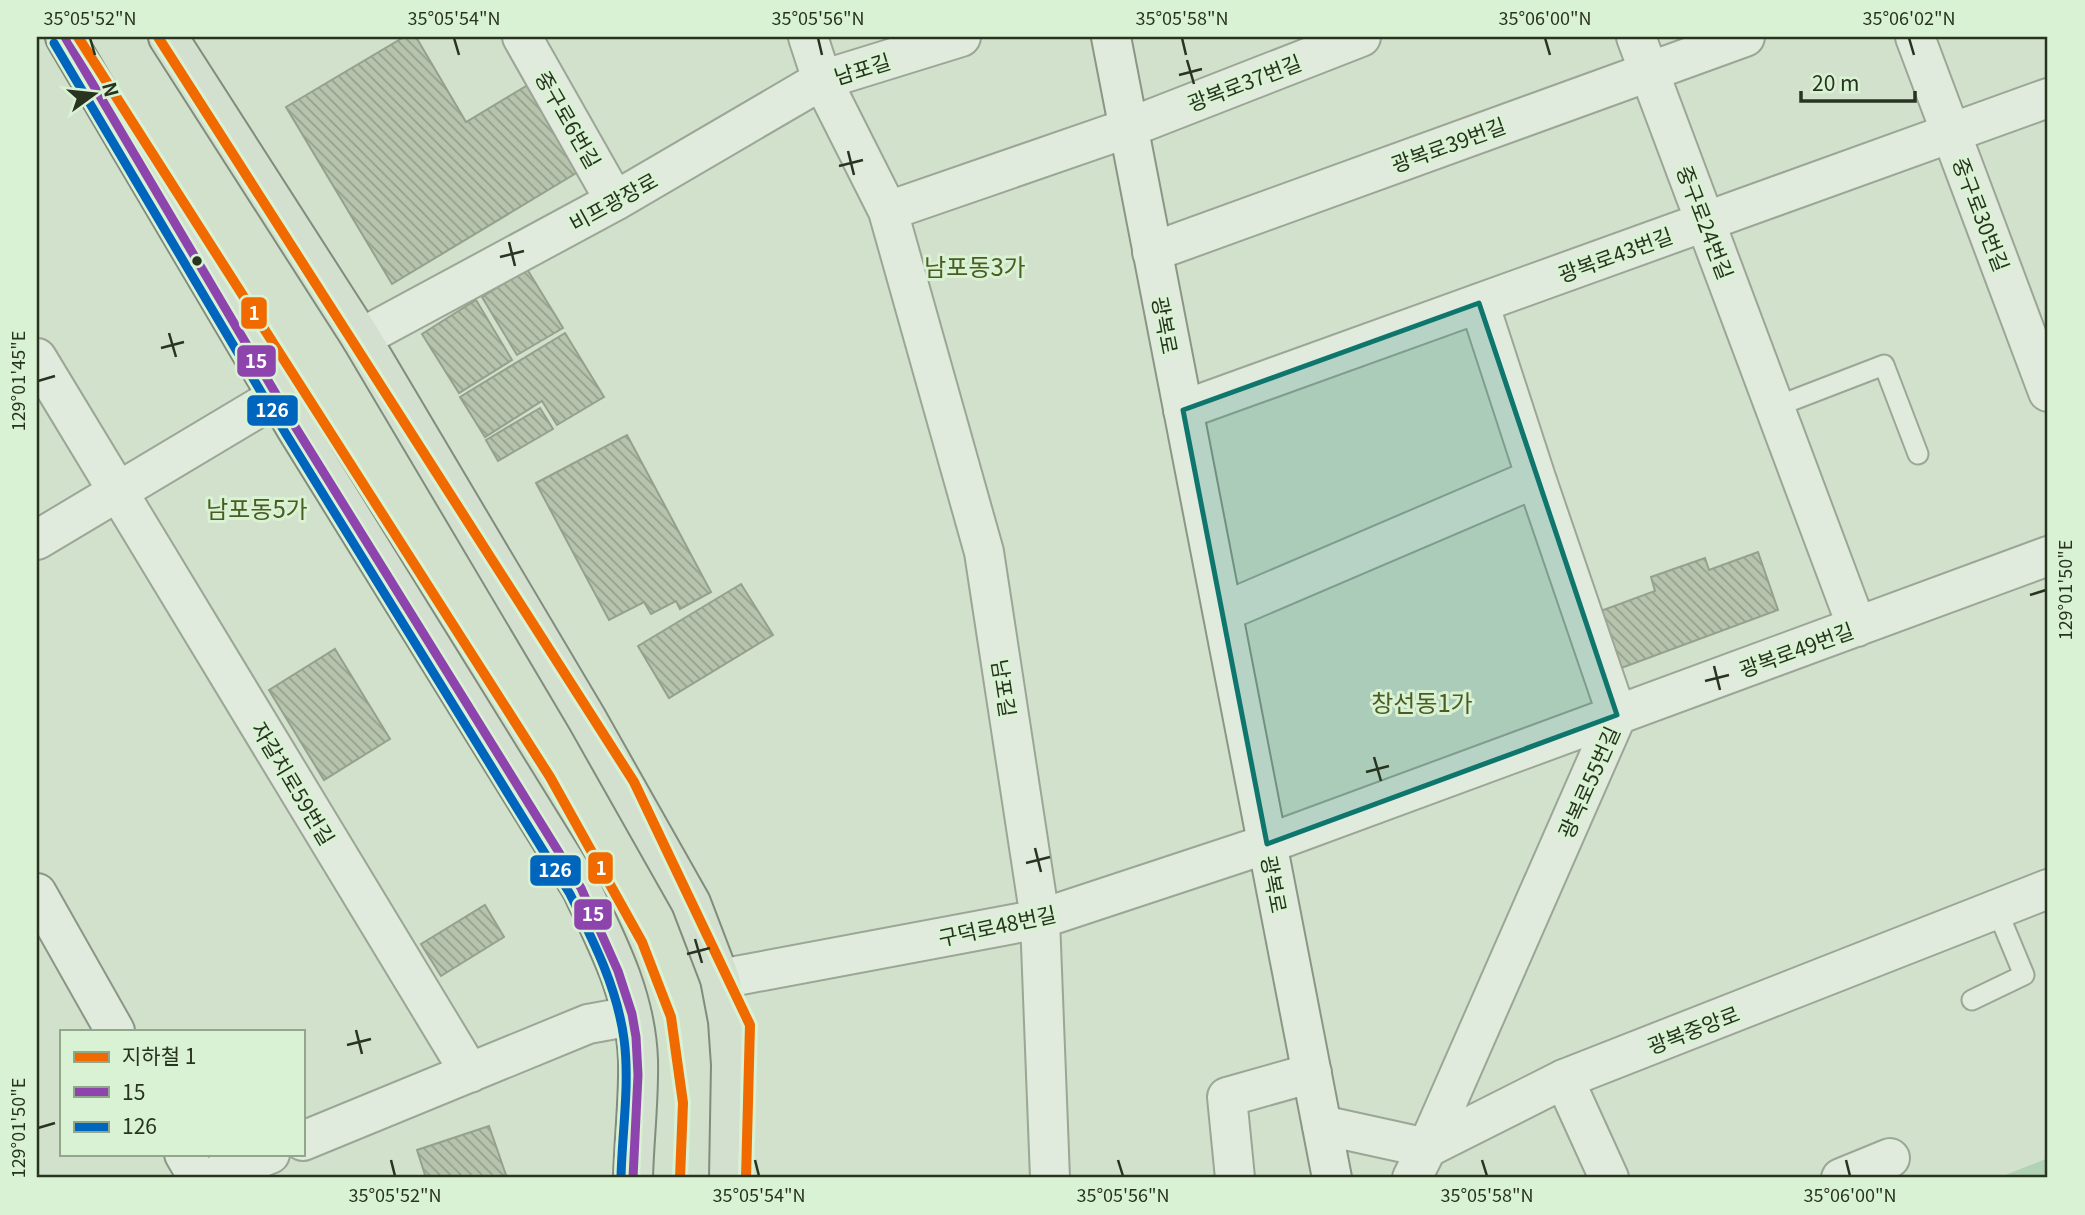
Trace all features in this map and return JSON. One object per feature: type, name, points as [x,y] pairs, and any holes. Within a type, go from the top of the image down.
[{"type":"main road","points":[[65,37],[296,428],[581,888],[618,963],[632,1016],[638,1059],[633,1178]]},
{"type":"main road","points":[[168,37],[361,338],[691,903],[720,979],[728,1021],[732,1065],[729,1178]]},
{"type":"street","name":"중구로6번길","points":[[522,37],[615,201]]},
{"type":"street","points":[[807,37],[822,80]]},
{"type":"street","name":"남포길","points":[[961,37],[822,80],[888,211],[985,552],[1040,919],[1050,1178]]},
{"type":"street","name":"광복로","points":[[1111,37],[1332,1178]]},
{"type":"street","name":"광복로37번길","points":[[1128,128],[1361,37]]},
{"type":"street","name":"광복로39번길","points":[[1152,252],[1643,54],[1745,37]]},
{"type":"street","name":"중구로30번길","points":[[1915,37],[2048,392]]},
{"type":"street","name":"중구로24번길","points":[[1643,54],[1857,627]]},
{"type":"street","name":"비프광장로","points":[[361,338],[615,201],[822,80]]},
{"type":"street","name":"광복로43번길","points":[[1183,410],[2048,100]]},
{"type":"street","points":[[888,211],[1128,128]]},
{"type":"street","name":"광복로55번길","points":[[1419,1163],[1617,715],[1479,303]]},
{"type":"street","name":"자갈치로59번길","points":[[37,358],[470,1073]]},
{"type":"street","points":[[37,540],[278,396]]},
{"type":"street","points":[[1223,612],[1536,478]]},
{"type":"street","name":"광복로49번길","points":[[1268,844],[2048,556]]},
{"type":"street","name":"구덕로48번길","points":[[720,979],[1040,919],[1268,844]]},
{"type":"street","name":"광복중앙로","points":[[1419,1163],[1564,1079],[2048,889]]},
{"type":"street","points":[[37,893],[114,1030]]},
{"type":"street","points":[[304,1141],[588,1024],[632,1016]]},
{"type":"street","points":[[1235,1178],[1227,1097],[1312,1073]]},
{"type":"street","points":[[1564,1079],[1609,1178]]},
{"type":"street","points":[[1322,1125],[1419,1163]]},
{"type":"street","points":[[185,1156],[198,1178]]},
{"type":"street","points":[[209,1178],[265,1156]]},
{"type":"street","points":[[1841,1178],[1890,1158]]},
{"type":"lane","points":[[1775,407],[1884,365],[1918,454]]},
{"type":"lane","points":[[1972,1000],[2024,975],[1997,910]]},
{"type":"highlighted area","points":[[1479,303],[1617,715],[1267,844],[1183,410]]},
{"type":"green space","points":[[2048,1158],[2048,1178],[1998,1178]]},
{"type":"building","points":[[404,37],[416,37],[466,122],[536,80],[588,166],[392,284],[286,107]]},
{"type":"building","points":[[527,269],[563,328],[517,355],[482,297]]},
{"type":"building","points":[[476,300],[512,360],[459,393],[422,334]]},
{"type":"building","points":[[565,333],[604,397],[557,425],[542,401],[485,437],[460,397]]},
{"type":"building","points":[[540,408],[553,429],[498,461],[486,440]]},
{"type":"building","points":[[627,435],[711,592],[680,609],[676,601],[651,614],[644,602],[609,620],[536,483]]},
{"type":"building","points":[[1758,552],[1778,610],[1616,670],[1595,613],[1655,591],[1651,577],[1705,558],[1709,570]]},
{"type":"building","points":[[741,584],[773,635],[669,698],[638,646]]},
{"type":"building","points":[[335,649],[390,739],[324,780],[269,690]]},
{"type":"building","points":[[485,905],[504,937],[441,976],[421,944]]},
{"type":"building","points":[[489,1126],[507,1178],[426,1178],[417,1150]]},
{"type":"metro line","name":"1","points":[[78,37],[550,777],[642,942],[671,1017],[683,1103],[680,1178]]},
{"type":"metro line","name":"1","points":[[158,37],[634,782],[750,1025],[746,1178]]},
{"type":"transit line","name":"15","points":[[65,37],[296,428],[581,888],[618,971],[632,1014],[638,1075],[633,1178]]},
{"type":"transit line","name":"126","points":[[54,43],[286,434],[570,894],[603,964],[621,1020],[626,1056],[621,1178]]},
{"type":"district","name":"남포동3가","points":[[975,265]]},
{"type":"district","name":"남포동5가","points":[[257,507]]},
{"type":"district","name":"창선동1가","points":[[1422,701]]}]
